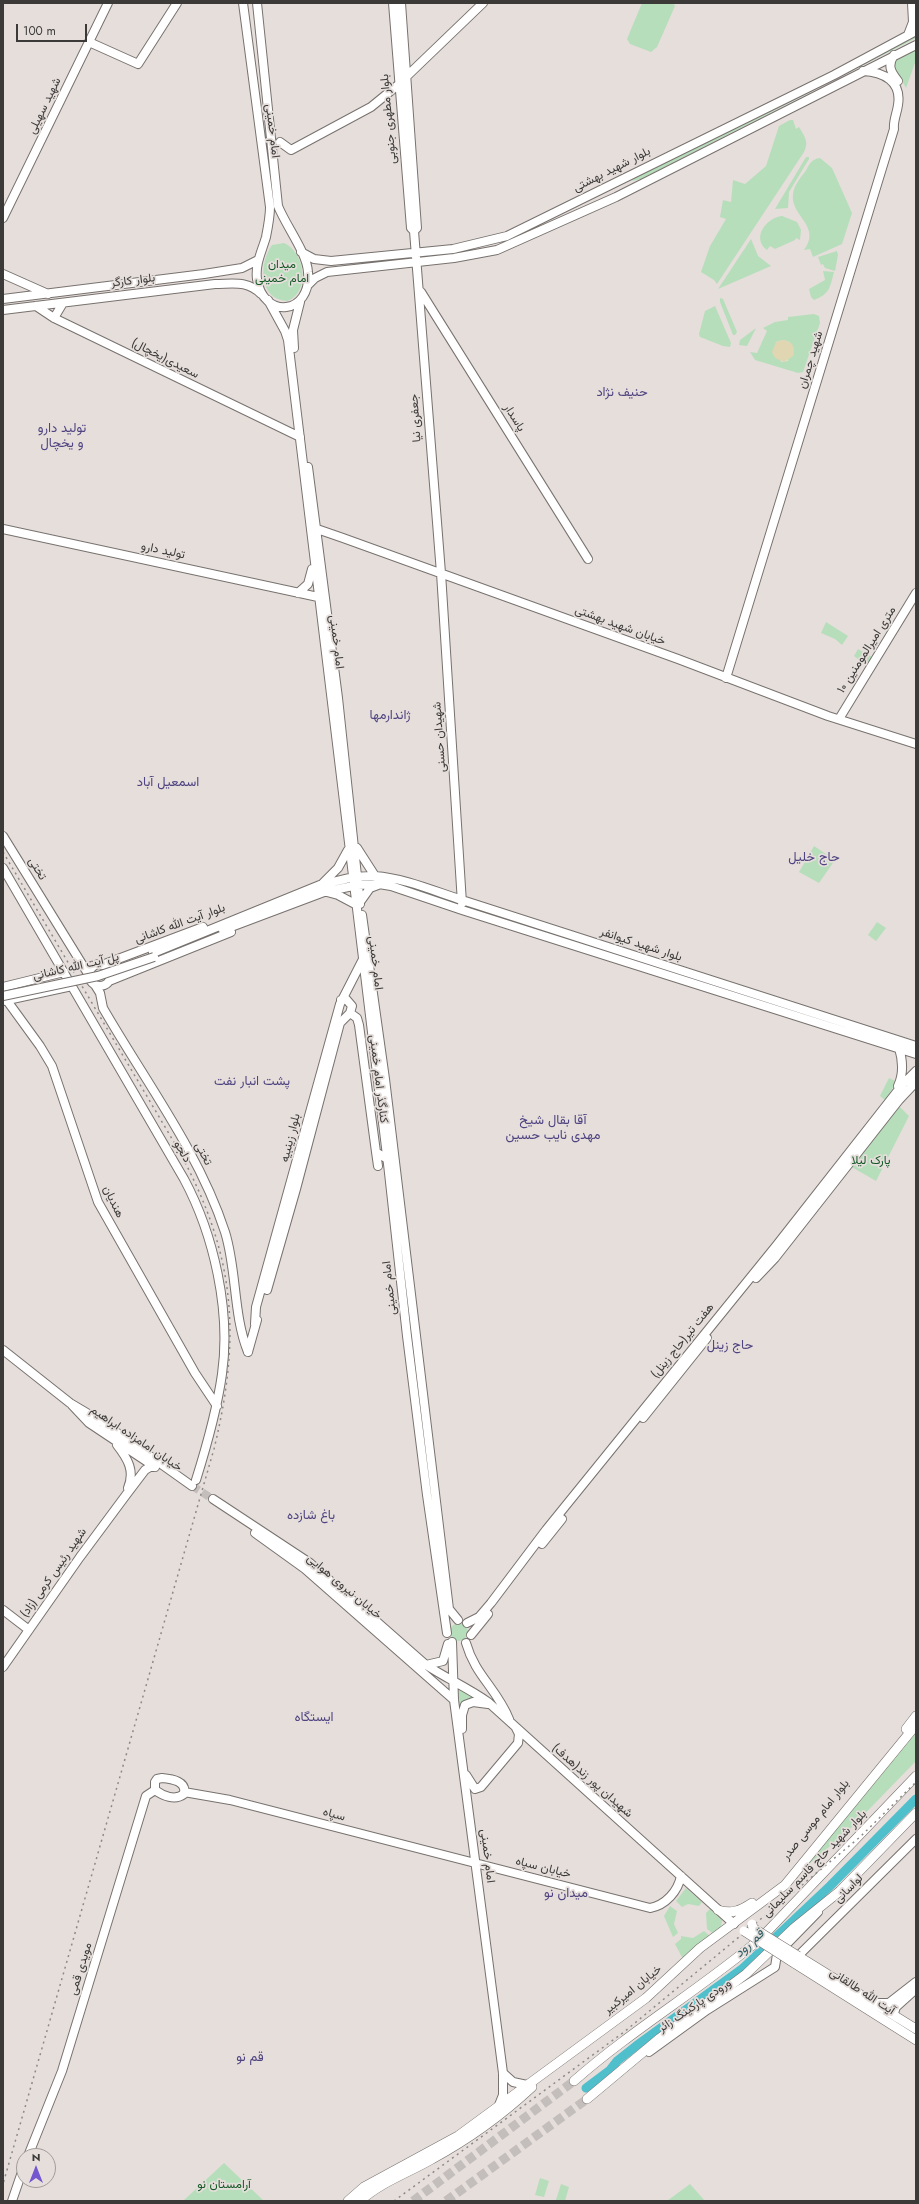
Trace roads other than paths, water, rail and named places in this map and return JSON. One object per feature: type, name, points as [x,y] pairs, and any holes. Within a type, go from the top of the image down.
[{"type":"main road","name":"شهید سهیلی","points":[[3,218],[108,3]]},
{"type":"main road","points":[[89,42],[138,64],[177,3]]},
{"type":"main road","name":"امام خمینی","points":[[243,3],[270,207],[266,238],[258,260]]},
{"type":"main road","name":"امام خمینی","points":[[257,3],[278,206],[283,220],[301,252]]},
{"type":"main road","name":"بلوار مطهری جنوبی","points":[[392,3],[410,228],[414,231],[418,262]]},
{"type":"main road","name":"بلوار مطهری جنوبی","points":[[401,3],[417,228],[414,231]]},
{"type":"main road","points":[[406,77],[482,3]]},
{"type":"main road","points":[[908,36],[913,22],[912,3]]},
{"type":"main road","name":"بلوار شهید بهشتی","points":[[322,262],[417,253],[475,245],[507,236],[834,75],[916,31]]},
{"type":"main road","name":"بلوار شهید بهشتی","points":[[324,273],[476,255],[510,245],[646,182],[862,71],[916,45]]},
{"type":"main road","points":[[894,55],[890,63],[890,70],[899,82],[903,94],[900,113],[894,129]]},
{"type":"main road","name":"شهید چمران","points":[[726,678],[894,129],[899,100],[895,87],[882,73],[862,71]]},
{"type":"main road","points":[[280,142],[291,150],[367,109],[398,85]]},
{"type":"main road","points":[[628,176],[627,184],[646,182]]},
{"type":"main road","points":[[258,260],[256,275],[265,298],[276,306],[285,308],[300,302],[308,285],[315,278],[324,273],[319,268],[322,262],[301,252]]},
{"type":"main road","points":[[301,252],[308,267],[308,285]]},
{"type":"main road","name":"بلوار کارگر","points":[[3,299],[214,273],[242,268],[258,260]]},
{"type":"main road","points":[[419,274],[427,264],[439,260]]},
{"type":"main road","name":"جعفری نیا","points":[[418,262],[441,573]]},
{"type":"main road","points":[[214,273],[221,274],[224,278],[223,281],[215,284]]},
{"type":"main road","points":[[3,274],[48,294]]},
{"type":"main road","name":"بلوار کارگر","points":[[3,310],[215,284],[245,283],[255,288],[265,298]]},
{"type":"main road","name":"پاسدار","points":[[420,290],[588,559]]},
{"type":"main road","name":"امام خمینی","points":[[265,298],[289,331],[293,340],[313,530],[314,563],[318,598],[352,846]]},
{"type":"main road","name":"امام خمینی","points":[[300,302],[289,331],[298,421],[352,846],[362,961],[427,1495],[449,1638],[454,1700],[503,2073],[503,2095],[499,2105]]},
{"type":"main road","points":[[54,318],[63,303]]},
{"type":"main road","name":"سعیدی(یخچال)","points":[[36,306],[54,318],[300,437]]},
{"type":"main road","points":[[285,430],[298,421]]},
{"type":"main road","name":"تولید دارو","points":[[3,530],[318,598]]},
{"type":"main road","name":"خیابان شهید بهشتی","points":[[313,530],[441,573],[839,719],[916,744]]},
{"type":"main road","points":[[298,593],[308,584],[314,563]]},
{"type":"main road","name":"شهیدان حسنی","points":[[441,573],[462,910]]},
{"type":"main road","name":"۱۰ متری امیرالمومنین","points":[[839,719],[916,593]]},
{"type":"main road","name":"تختی","points":[[3,836],[76,956],[90,976]]},
{"type":"main road","points":[[374,876],[352,846],[322,889],[357,903],[370,888],[379,884]]},
{"type":"main road","name":"دلجو","points":[[3,868],[184,1179],[199,1211],[218,1276],[222,1302],[224,1336],[223,1372],[217,1406],[193,1486]]},
{"type":"main road","name":"بلوار شهید کیوانفر","points":[[355,882],[374,876],[394,879],[916,1046]]},
{"type":"main road","name":"بلوار شهید کیوانفر","points":[[355,882],[391,886],[462,910],[916,1054]]},
{"type":"main road","name":"بلوار آیت الله کاشانی","points":[[153,955],[322,889],[355,882]]},
{"type":"main road","name":"امام خمینی","points":[[357,903],[385,1079],[449,1609],[458,1620]]},
{"type":"main road","name":"بلوار آیت الله کاشانی","points":[[99,965],[118,960],[222,920],[245,918]]},
{"type":"main road","name":"بلوار آیت الله کاشانی","points":[[110,981],[124,974],[236,930],[245,918]]},
{"type":"main road","name":"پل آیت الله کاشانی","points":[[3,991],[97,971],[153,955]]},
{"type":"main road","name":"پل آیت الله کاشانی","points":[[4,998],[98,976],[153,955]]},
{"type":"main road","points":[[76,956],[85,962],[99,965],[108,967],[111,972],[110,981],[102,986],[95,985],[90,976],[91,970],[99,965]]},
{"type":"main road","points":[[118,960],[115,962],[114,969],[117,972],[124,974]]},
{"type":"main road","name":"بلوار زینبیه","points":[[255,1324],[256,1307],[341,1000],[362,961]]},
{"type":"main road","points":[[3,987],[64,972]]},
{"type":"main road","name":"تختی","points":[[95,985],[100,993],[103,1008],[183,1142],[212,1197],[225,1233],[231,1257],[244,1342],[248,1352]]},
{"type":"main road","points":[[4,998],[72,986]]},
{"type":"main road","name":"هندیان","points":[[4,998],[40,1046],[52,1066],[98,1202],[192,1369],[217,1406]]},
{"type":"main road","name":"کنارگذر امام خمینی","points":[[341,1000],[346,999],[350,1002],[352,1006],[350,1013],[357,1018],[359,1025],[378,1166]]},
{"type":"main road","name":"بلوار زینبیه","points":[[248,1352],[255,1324],[274,1268],[340,1023],[350,1013]]},
{"type":"main road","points":[[895,1094],[902,1073],[902,1059],[899,1048]]},
{"type":"main road","name":"هفت تیر(حاج زینل)","points":[[471,1635],[586,1489],[740,1298],[775,1258],[916,1071]]},
{"type":"main road","name":"هفت تیر(حاج زینل)","points":[[467,1623],[478,1617],[491,1602],[546,1530],[776,1246],[895,1094],[906,1086],[916,1082]]},
{"type":"main road","points":[[376,1152],[387,1159]]},
{"type":"main road","name":"خیابان امامزاده ابراهیم","points":[[3,1350],[70,1403],[102,1422],[193,1486]]},
{"type":"main road","name":"خیابان امامزاده ابراهیم","points":[[70,1403],[78,1414],[100,1432],[155,1467],[193,1486]]},
{"type":"main road","points":[[100,1432],[97,1426],[99,1422],[102,1422]]},
{"type":"main road","points":[[113,1439],[127,1458],[132,1472],[126,1495]]},
{"type":"main road","name":"شهید رئیس کرمی (زاد)","points":[[3,1667],[75,1563],[145,1470],[155,1467]]},
{"type":"main road","name":"خیابان نیروی هوایی","points":[[454,1700],[305,1569],[212,1501],[310,1563],[426,1665],[466,1686],[490,1704]]},
{"type":"main road","points":[[3,1610],[29,1630]]},
{"type":"main road","points":[[426,1665],[444,1661],[449,1638],[450,1623],[458,1620],[467,1623],[471,1628],[471,1635],[466,1642],[459,1645],[449,1638]]},
{"type":"main road","points":[[464,1771],[472,1787],[475,1789],[481,1788],[518,1743],[519,1734],[503,1705],[472,1661],[466,1642]]},
{"type":"main road","points":[[461,1750],[463,1708],[473,1702],[490,1704]]},
{"type":"main road","name":"شهیدان پور زند(هدف)","points":[[490,1704],[718,1910],[737,1922]]},
{"type":"main road","name":"بلوار امام موسی صدر","points":[[737,1922],[745,1912],[781,1881],[916,1716]]},
{"type":"main road","name":"بلوار امام موسی صدر","points":[[745,1912],[785,1885],[797,1872],[916,1725]]},
{"type":"main road","name":"بلوار شهید حاج قاسم سلیمانی","points":[[574,2081],[606,2055],[734,1961],[760,1939],[916,1776]]},
{"type":"main road","name":"مویدی قمی","points":[[31,2148],[62,2071],[146,1796],[155,1790],[155,1782],[157,1779],[162,1778],[177,1781],[183,1785],[184,1792]]},
{"type":"main road","points":[[155,1790],[173,1798],[180,1797],[184,1792]]},
{"type":"main road","name":"سپاه","points":[[184,1792],[230,1800],[476,1865]]},
{"type":"main road","points":[[587,2099],[636,2057],[731,1986],[794,1928],[824,1905],[916,1813]]},
{"type":"main road","name":"لواسانی","points":[[796,1959],[916,1839]]},
{"type":"main road","name":"خیابان سپاه","points":[[476,1865],[650,1908],[663,1904],[678,1888],[679,1874]]},
{"type":"main road","name":"ورودی پارکینگ زائر","points":[[636,2057],[650,2052],[707,2010],[775,1967],[777,1954],[824,1905]]},
{"type":"main road","points":[[718,1910],[727,1913],[745,1912],[753,1928],[796,1959]]},
{"type":"main road","points":[[737,1922],[744,1931],[796,1959]]},
{"type":"main road","name":"خیابان امیرکبیر","points":[[360,2201],[378,2187],[452,2148],[538,2076],[646,1998],[700,1948],[737,1922]]},
{"type":"main road","name":"آیت الله طالقانی","points":[[796,1959],[874,2003],[916,2029]]},
{"type":"main road","name":"آیت الله طالقانی","points":[[796,1959],[916,2040]]},
{"type":"main road","points":[[874,2003],[889,2003],[916,1982]]},
{"type":"main road","points":[[896,2017],[894,2013],[896,2006],[916,1989]]},
{"type":"main road","points":[[503,2073],[524,2089]]},
{"type":"main road","name":"خیابان امیرکبیر","points":[[348,2201],[358,2191],[373,2181],[458,2136],[499,2105],[524,2089]]},
{"type":"main road","points":[[12,2201],[16,2188]]},
{"type":"waterway","name":"قم رود","points":[[586,2088],[610,2070],[617,2061],[636,2046],[742,1969],[830,1886],[916,1799]]},
{"type":"tunnel","points":[[192,1486],[213,1499]]},
{"type":"tunnel","points":[[413,2201],[574,2081]]},
{"type":"tunnel","points":[[446,2201],[587,2099]]},
{"type":"railway","points":[[3,852],[178,1149],[197,1187],[212,1224],[222,1259],[228,1295],[230,1331],[228,1368],[223,1407],[214,1449],[3,2184]]},
{"type":"railway","points":[[394,2201],[624,2032],[860,1837],[916,1782]]},
{"type":"district","name":"حنیف نژاد","points":[[622,393]]},
{"type":"district","name":"تولید دارو و یخچال","points":[[62,436]]},
{"type":"district","name":"ژاندارمها","points":[[390,716]]},
{"type":"district","name":"اسمعیل آباد","points":[[168,783]]},
{"type":"district","name":"حاج خلیل","points":[[814,858]]},
{"type":"district","name":"پشت انبار نفت","points":[[252,1082]]},
{"type":"district","name":"آقا بقال شیخ مهدی نایب حسین","points":[[553,1128]]},
{"type":"district","name":"حاج زینل","points":[[730,1346]]},
{"type":"district","name":"باغ شازده","points":[[311,1516]]},
{"type":"district","name":"ایستگاه","points":[[314,1718]]},
{"type":"district","name":"میدان نو","points":[[566,1894]]},
{"type":"district","name":"قم نو","points":[[250,2058]]},
{"type":"park label","name":"میدان امام خمینی","points":[[282,272]]},
{"type":"park label","name":"پارک لیلا","points":[[871,1161]]},
{"type":"park label","name":"آرامستان نو","points":[[224,2185]]}]
